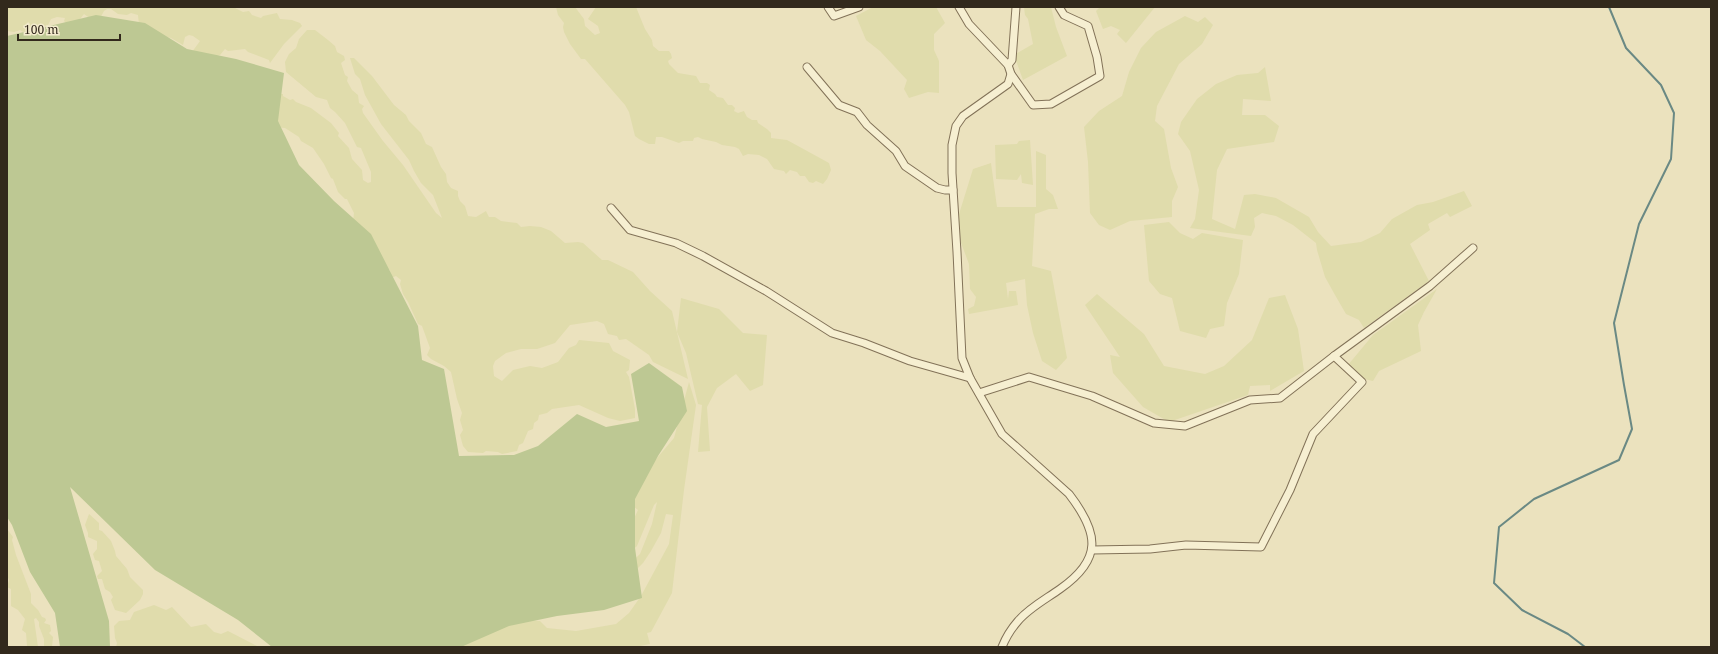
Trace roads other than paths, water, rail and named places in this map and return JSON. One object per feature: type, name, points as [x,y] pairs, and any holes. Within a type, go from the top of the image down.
[{"type":"street","points":[[828,7],[834,16],[859,7]]},
{"type":"street","points":[[959,7],[969,24],[1008,65],[1011,74],[1033,105],[1051,104],[1100,76],[1098,57],[1088,26],[1064,15],[1059,7]]},
{"type":"street","points":[[1008,65],[1012,60],[1016,7]]},
{"type":"street","points":[[807,67],[839,105],[857,112],[867,125],[896,151],[905,166],[937,188],[953,190]]},
{"type":"street","points":[[1002,647],[1008,632],[1018,620],[1075,576],[1086,563],[1092,550],[1090,528],[1077,504],[1069,494],[1046,472],[1002,434],[970,378],[962,358],[960,346],[952,145],[956,126],[963,116],[1008,84],[1011,74]]},
{"type":"street","points":[[611,208],[630,230],[676,243],[703,256],[766,291],[832,333],[864,343],[910,361],[970,378]]},
{"type":"street","points":[[979,393],[1029,377],[1092,396],[1154,423],[1185,426],[1250,400],[1280,398],[1334,356],[1430,286],[1473,248]]},
{"type":"street","points":[[1092,550],[1150,549],[1186,545],[1261,547],[1290,490],[1313,434],[1362,382],[1334,356]]},
{"type":"waterway","points":[[1585,647],[1568,634],[1522,610],[1494,583],[1499,527],[1534,499],[1619,460],[1632,429],[1614,323],[1639,224],[1671,159],[1674,113],[1661,85],[1626,48],[1609,7]]}]
